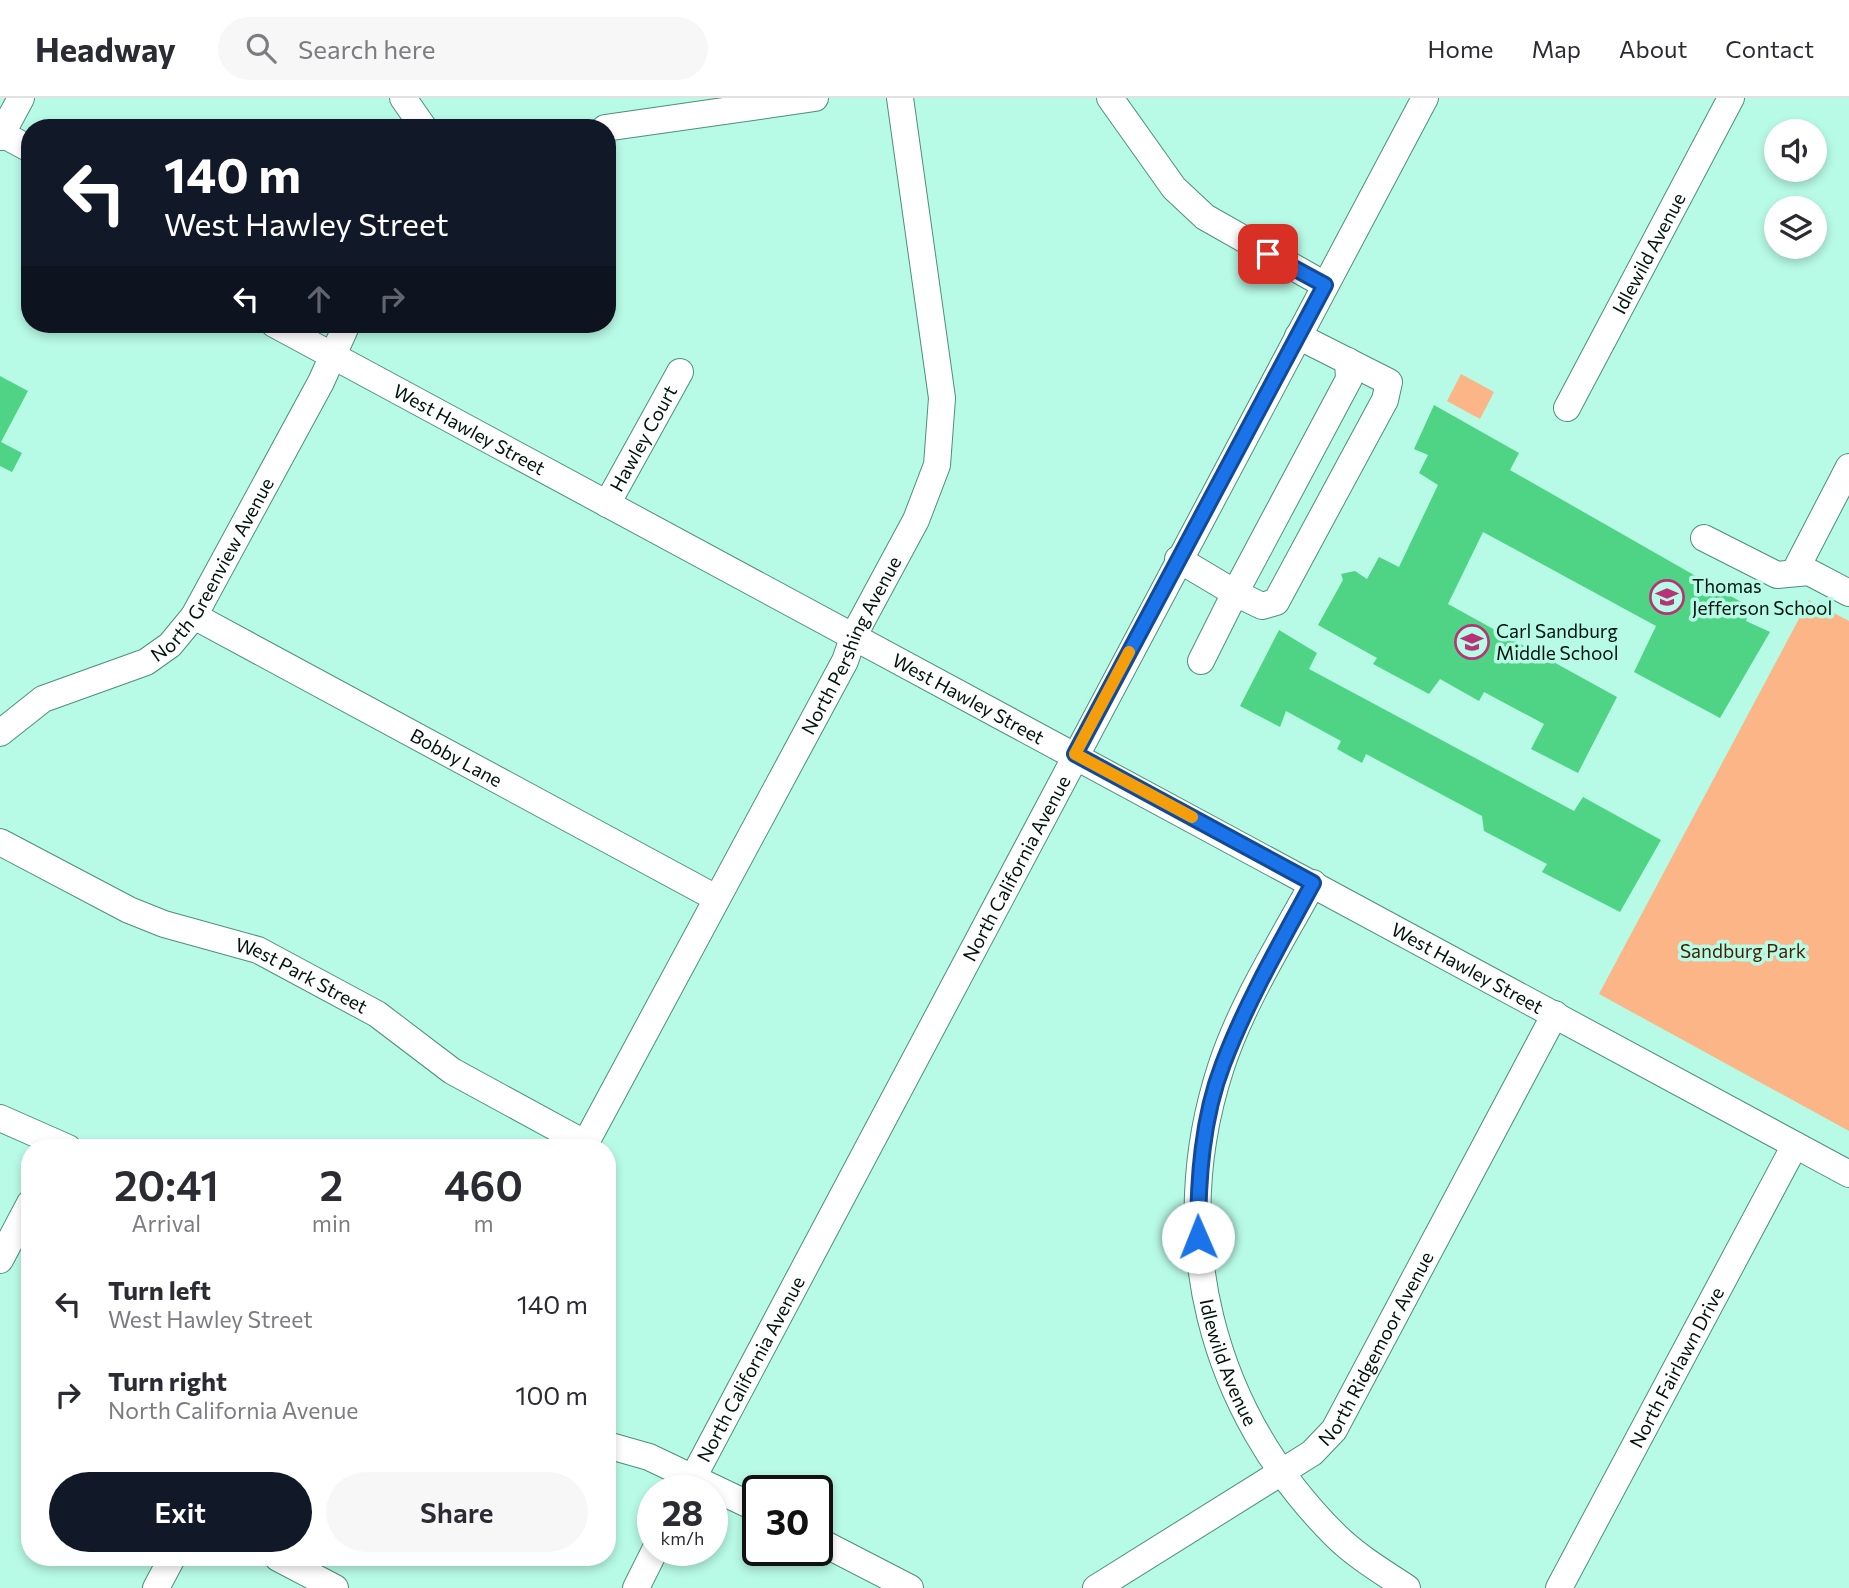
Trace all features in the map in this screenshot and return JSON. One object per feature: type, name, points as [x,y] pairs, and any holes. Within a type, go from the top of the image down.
[{"type":"street","points":[[21,98],[0,135],[21,145]]},
{"type":"street","points":[[403,98],[418,119]]},
{"type":"street","points":[[616,126],[815,98]]},
{"type":"street","name":"North Pershing Avenue","points":[[589,1139],[845,661],[853,635],[916,520],[937,465],[942,398],[900,98]]},
{"type":"street","points":[[1110,98],[1174,188],[1205,218],[1325,285]]},
{"type":"street","name":"North California Avenue","points":[[695,1475],[1178,559],[1425,98]]},
{"type":"street","name":"Idlewild Avenue","points":[[1567,408],[1731,98]]},
{"type":"street","name":"West Hawley Street","points":[[291,333],[1849,1174]]},
{"type":"street","name":"North Greenview Avenue","points":[[0,733],[43,699],[146,662],[170,645],[194,616],[321,382],[342,333]]},
{"type":"street","points":[[1178,559],[1262,606],[1276,602],[1385,400],[1389,382],[1298,336]]},
{"type":"street","points":[[1200,661],[1349,379],[1348,361]]},
{"type":"street","name":"Hawley Court","points":[[607,504],[680,372]]},
{"type":"street","points":[[1794,573],[1849,467]]},
{"type":"street","points":[[1704,538],[1777,575],[1809,572],[1849,593]]},
{"type":"street","name":"Bobby Lane","points":[[194,616],[716,898]]},
{"type":"street","name":"West Park Street","points":[[0,842],[129,909],[164,924],[258,950],[377,1014],[452,1071],[573,1139]]},
{"type":"street","name":"Idlewild Avenue","points":[[1313,883],[1255,992],[1222,1065],[1202,1150],[1198,1198],[1198,1237],[1208,1315],[1217,1348],[1262,1445],[1281,1472],[1336,1536],[1408,1588]]},
{"type":"street","name":"North Ridgemoor Avenue","points":[[1096,1588],[1312,1453],[1334,1430],[1555,1014]]},
{"type":"street","points":[[0,1118],[45,1139]]},
{"type":"street","name":"North Fairlawn Drive","points":[[1559,1588],[1795,1145]]},
{"type":"street","points":[[0,1260],[21,1220]]},
{"type":"street","points":[[616,1448],[649,1457],[676,1475]]},
{"type":"street","points":[[833,1548],[910,1588]]},
{"type":"street","points":[[156,1588],[168,1566]]},
{"type":"street","points":[[293,1566],[335,1588]]},
{"type":"street","points":[[636,1588],[647,1566]]},
{"type":"green space","points":[[1461,374],[1494,392],[1480,419],[1447,401]]},
{"type":"green space","name":"Sandburg Park","points":[[1809,600],[1849,621],[1849,1131],[1599,994]]},
{"type":"building","points":[[0,376],[28,391],[1,442],[22,453],[12,472],[0,466]]},
{"type":"building","points":[[1434,405],[1519,453],[1510,470],[1750,607],[1746,621],[1770,632],[1720,718],[1634,672],[1656,626],[1483,532],[1448,604],[1617,697],[1578,773],[1531,749],[1544,724],[1484,692],[1479,701],[1440,679],[1429,694],[1373,664],[1377,658],[1318,625],[1343,580],[1341,574],[1355,571],[1367,579],[1379,557],[1399,567],[1438,485],[1419,473],[1428,455],[1414,449]]},
{"type":"building","points":[[1279,630],[1317,653],[1309,669],[1574,811],[1583,797],[1661,840],[1620,912],[1542,872],[1547,864],[1484,831],[1482,816],[1366,754],[1362,763],[1337,749],[1341,741],[1286,711],[1280,727],[1240,706]]},
{"type":"slow traffic","points":[[1129,652],[1075,754],[1192,817]]},
{"type":"place","name":"Thomas Jefferson School","points":[[1667,597]]},
{"type":"place","name":"Carl Sandburg Middle School","points":[[1472,642]]},
{"type":"route","points":[[1198,1237],[1202,1150],[1222,1065],[1255,992],[1313,883],[1075,754],[1325,285],[1268,254]]}]
